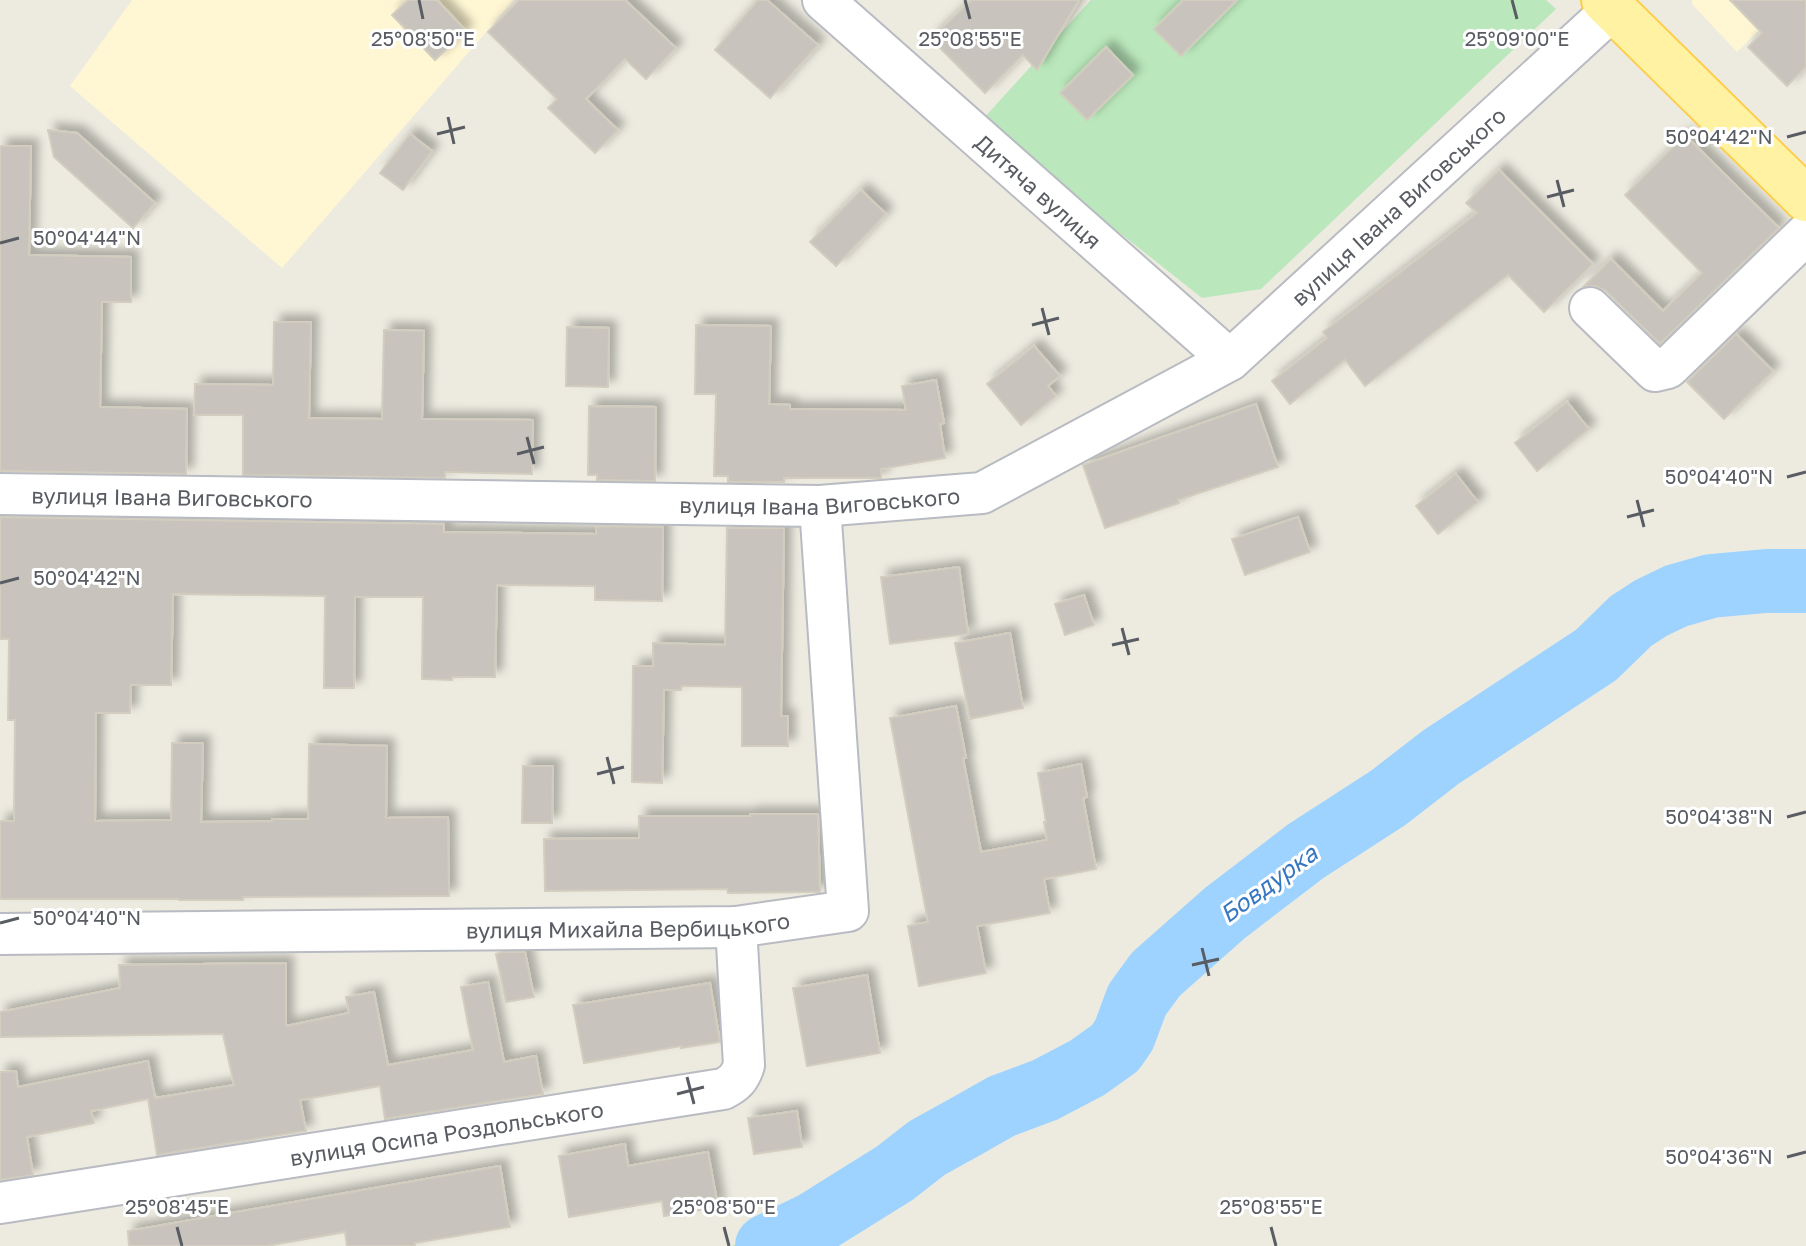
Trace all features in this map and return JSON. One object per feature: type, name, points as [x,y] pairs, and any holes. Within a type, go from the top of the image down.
[{"type":"main road","points":[[1608,4],[1806,199]]},
{"type":"street","name":"вулиця Івана Виговського","points":[[0,494],[820,506],[982,493],[1230,360],[1608,4]]},
{"type":"street","name":"Дитяча вулиця","points":[[847,7],[1230,360]]},
{"type":"street","points":[[1590,308],[1655,371],[1668,368],[1806,234]]},
{"type":"street","name":"вулиця Михайла Вербицького","points":[[0,934],[736,927],[848,911],[820,506]]},
{"type":"street","name":"вулиця Осипа Роздольського","points":[[0,1203],[723,1089],[734,1083],[744,1065],[736,927]]},
{"type":"shaded area","points":[[132,0],[514,0],[282,268],[70,86]]},
{"type":"shaded area","points":[[1692,0],[1790,0],[1737,52],[1692,4]]},
{"type":"green space","points":[[1091,0],[1546,0],[1556,9],[1261,289],[1202,298],[1072,195],[983,119]]},
{"type":"green space","points":[[1806,570],[1806,592],[1766,592],[1715,598],[1681,606],[1655,617],[1601,665],[1311,860],[1231,921],[1167,979],[1149,1004],[1135,1038],[1123,1055],[1093,1076],[933,1157],[861,1210],[795,1246],[732,1246],[845,1190],[955,1117],[995,1095],[1078,1058],[1101,1041],[1123,999],[1147,966],[1181,940],[1247,880],[1384,788],[1431,751],[1566,664],[1588,648],[1638,601],[1670,586],[1711,575]]},
{"type":"building","points":[[408,0],[437,0],[466,31],[435,60],[392,15]]},
{"type":"building","points":[[519,0],[625,0],[676,48],[646,79],[625,59],[586,99],[618,130],[595,153],[548,108],[557,99],[488,32]]},
{"type":"building","points":[[758,0],[767,0],[818,45],[770,98],[715,50]]},
{"type":"building","points":[[971,0],[1079,0],[1037,70],[1023,55],[985,93],[931,39]]},
{"type":"building","points":[[1183,0],[1237,0],[1181,56],[1154,29]]},
{"type":"building","points":[[1730,0],[1806,0],[1806,67],[1787,86],[1748,47],[1762,33]]},
{"type":"building","points":[[1106,47],[1133,75],[1087,120],[1060,93]]},
{"type":"building","points":[[48,130],[77,133],[155,203],[133,228],[54,157]]},
{"type":"building","points":[[410,134],[432,151],[403,190],[380,173]]},
{"type":"building","points":[[1685,135],[1779,228],[1660,344],[1606,291],[1596,286],[1584,286],[1611,259],[1663,311],[1702,273],[1625,195]]},
{"type":"building","points":[[0,146],[31,146],[29,255],[131,257],[131,302],[102,302],[100,407],[187,409],[186,474],[0,471]]},
{"type":"building","points":[[1499,170],[1593,264],[1544,312],[1508,275],[1365,386],[1345,360],[1290,404],[1272,381],[1327,338],[1323,332],[1477,213],[1466,203]]},
{"type":"building","points":[[861,190],[886,214],[836,266],[810,242]]},
{"type":"building","points":[[274,322],[311,322],[309,418],[382,419],[384,330],[424,331],[422,419],[533,420],[532,474],[445,472],[445,478],[243,475],[243,415],[194,415],[195,384],[273,385]]},
{"type":"building","points":[[696,325],[771,326],[769,404],[790,405],[790,409],[906,410],[902,386],[936,380],[944,423],[940,424],[945,458],[881,469],[881,478],[784,478],[784,482],[728,482],[728,476],[714,476],[716,394],[695,394]]},
{"type":"building","points":[[567,327],[609,328],[608,387],[566,386]]},
{"type":"building","points":[[1736,334],[1773,371],[1724,419],[1687,382]]},
{"type":"building","points":[[1034,346],[1060,376],[1048,386],[1056,396],[1021,425],[987,384]]},
{"type":"building","points":[[1567,402],[1589,429],[1537,471],[1515,443]]},
{"type":"building","points":[[1256,404],[1278,467],[1105,528],[1083,465]]},
{"type":"building","points":[[589,406],[656,407],[655,481],[597,480],[597,475],[588,475]]},
{"type":"building","points":[[1456,474],[1478,502],[1438,534],[1416,506]]},
{"type":"building","points":[[0,517],[444,524],[444,532],[596,534],[596,526],[663,527],[662,601],[595,600],[595,586],[497,585],[495,677],[452,677],[452,680],[422,679],[423,597],[355,597],[354,688],[324,688],[325,596],[173,594],[171,685],[131,685],[130,713],[96,713],[95,821],[171,820],[172,743],[203,743],[201,822],[308,819],[309,744],[387,746],[386,818],[448,817],[449,896],[243,897],[243,900],[0,899],[0,821],[14,821],[15,720],[8,720],[9,639],[0,639]]},
{"type":"building","points":[[1298,517],[1310,552],[1245,575],[1232,539]]},
{"type":"building","points":[[727,528],[784,528],[781,716],[788,716],[788,746],[742,746],[742,687],[682,686],[681,690],[664,690],[662,783],[632,782],[633,666],[653,666],[653,643],[725,645]]},
{"type":"building","points":[[959,567],[968,634],[890,644],[881,577]]},
{"type":"building","points":[[1084,595],[1094,625],[1065,635],[1055,604]]},
{"type":"building","points":[[1010,633],[1023,708],[970,719],[955,643]]},
{"type":"building","points":[[956,706],[981,852],[1047,840],[1038,773],[1081,764],[1087,797],[1083,798],[1096,869],[1044,879],[1050,913],[977,926],[986,973],[919,986],[908,926],[928,922],[890,718]]},
{"type":"building","points":[[523,766],[553,766],[552,823],[522,823]]},
{"type":"building","points":[[818,814],[820,892],[728,893],[727,889],[545,891],[544,839],[639,838],[639,816]]},
{"type":"building","points":[[525,952],[534,997],[506,1002],[496,954]]},
{"type":"building","points":[[286,963],[286,1026],[349,1013],[346,997],[374,992],[388,1065],[473,1050],[461,987],[488,982],[504,1062],[536,1056],[543,1094],[385,1119],[380,1086],[300,1100],[306,1131],[157,1155],[148,1099],[91,1111],[94,1123],[27,1137],[33,1175],[0,1180],[0,1072],[16,1071],[18,1087],[148,1061],[155,1098],[234,1085],[223,1034],[0,1037],[0,1012],[120,988],[119,965]]},
{"type":"building","points":[[867,975],[880,1053],[807,1066],[793,988]]},
{"type":"building","points":[[710,983],[720,1042],[584,1063],[573,1005]]},
{"type":"building","points":[[797,1111],[802,1147],[754,1154],[748,1118]]},
{"type":"building","points":[[625,1144],[628,1166],[708,1152],[718,1207],[664,1216],[662,1201],[569,1217],[559,1156]]},
{"type":"building","points":[[500,1166],[510,1227],[415,1243],[415,1246],[347,1246],[345,1232],[267,1246],[129,1246],[128,1231]]},
{"type":"waterway","name":"Бовдурка","points":[[767,1246],[815,1223],[895,1173],[927,1148],[1002,1106],[1045,1090],[1087,1068],[1115,1048],[1124,1035],[1137,1000],[1156,974],[1225,913],[1306,851],[1388,798],[1441,757],[1596,655],[1631,621],[1651,608],[1676,596],[1711,586],[1806,581]]}]
